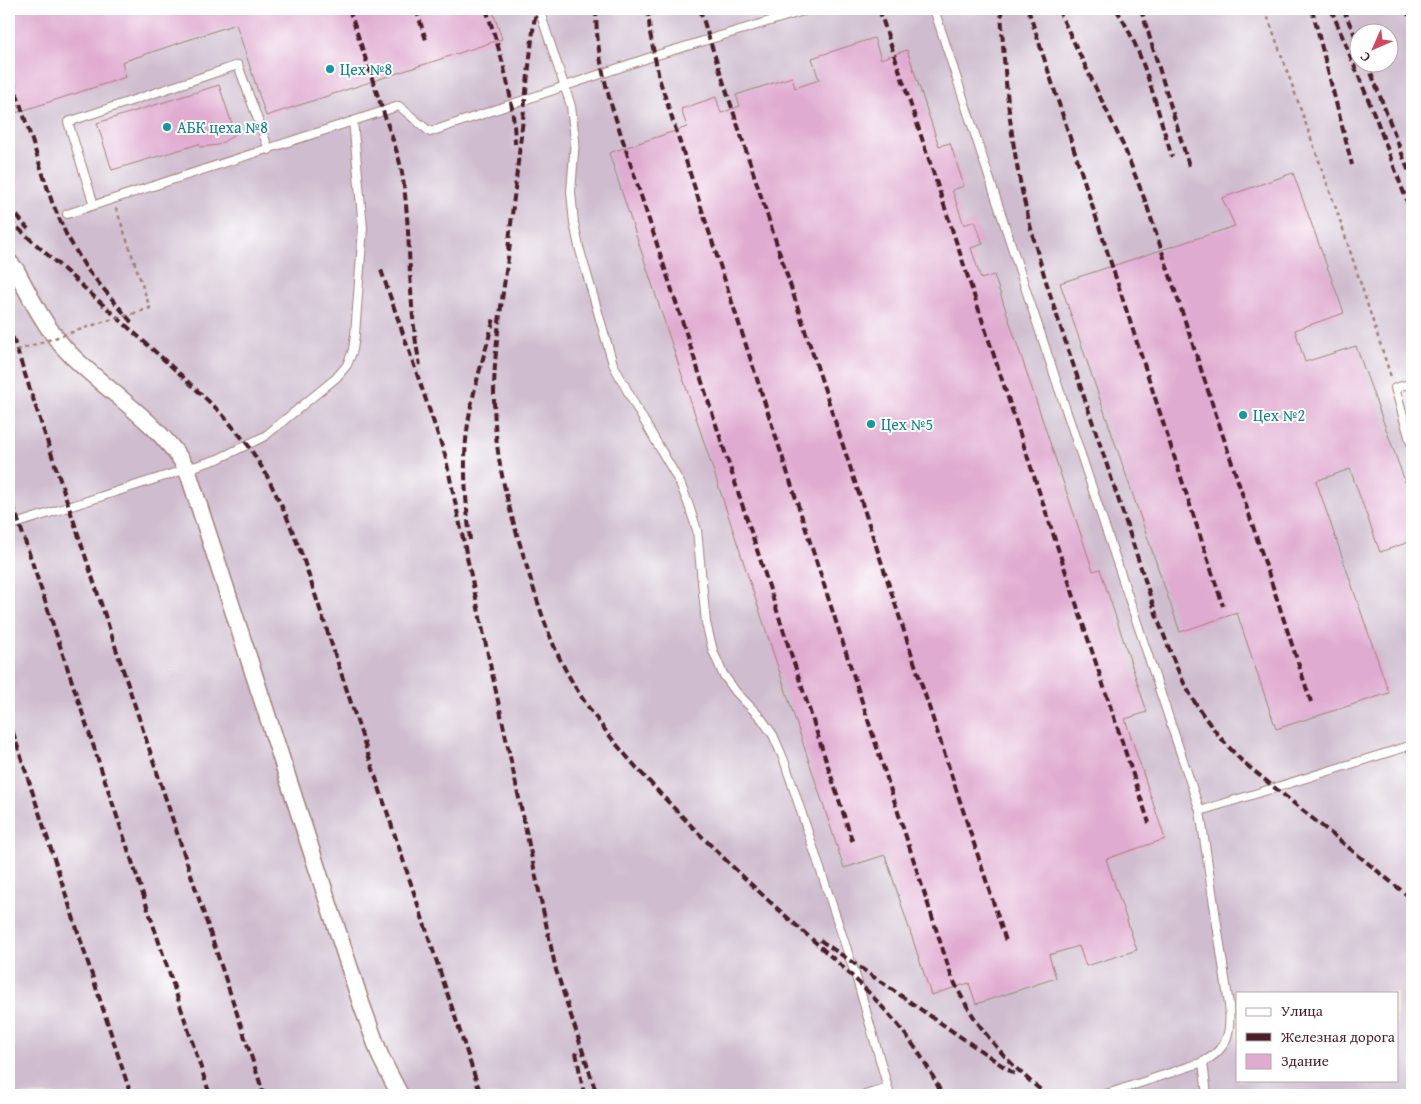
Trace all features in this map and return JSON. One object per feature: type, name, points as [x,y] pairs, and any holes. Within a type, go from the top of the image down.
[{"type":"street","points":[[9,262],[16,270],[55,337],[70,354],[162,435],[176,452],[186,470],[361,1003],[381,1058],[400,1095]]},
{"type":"lane","points":[[539,9],[571,106],[575,140],[571,192],[574,224],[584,266],[613,364],[680,483],[697,530],[705,615],[713,651],[723,674],[773,735],[784,760],[858,983],[889,1092],[865,1095]]},
{"type":"lane","points":[[67,214],[399,106],[430,132],[654,56],[810,9]]},
{"type":"lane","points":[[934,9],[1200,811],[1230,1024],[1226,1040],[1216,1055],[1204,1062],[1104,1095]]},
{"type":"lane","points":[[94,205],[68,122],[238,65],[268,150]]},
{"type":"lane","points":[[9,526],[218,459],[265,436],[336,378],[347,365],[353,350],[363,228],[353,121]]},
{"type":"lane","points":[[1412,383],[1395,388],[1412,447]]},
{"type":"lane","points":[[1200,811],[1412,745]]},
{"type":"lane","points":[[1204,1062],[1207,1095]]},
{"type":"path","points":[[1264,9],[1338,217],[1395,388]]},
{"type":"path","points":[[9,352],[150,308],[114,199]]},
{"type":"shaded area","points":[[9,9],[1412,9],[1412,1095],[9,1095]]},
{"type":"building","name":"Цех №8","points":[[9,9],[492,9],[502,39],[266,116],[236,24],[122,62],[126,77],[9,115]]},
{"type":"building","name":"Цех №5","points":[[874,38],[881,59],[907,50],[939,146],[950,143],[964,186],[952,190],[964,225],[975,221],[983,244],[971,248],[981,279],[994,275],[1093,571],[1100,569],[1147,712],[1125,719],[1165,839],[1106,859],[1137,950],[1086,966],[1079,946],[1049,955],[1056,978],[976,1004],[969,983],[931,995],[885,855],[844,868],[609,153],[687,127],[681,109],[716,97],[721,113],[740,106],[736,95],[792,77],[795,88],[819,80],[812,58]]},
{"type":"building","name":"АБК цеха №8","points":[[219,85],[232,124],[237,131],[233,136],[218,145],[200,147],[199,144],[112,170],[97,123]]},
{"type":"building","name":"Цех №2","points":[[1293,173],[1344,313],[1295,330],[1305,362],[1356,346],[1412,501],[1412,541],[1380,552],[1350,469],[1316,481],[1389,693],[1276,729],[1237,613],[1180,632],[1060,283],[1235,226],[1222,198]]},
{"type":"railway","points":[[349,9],[402,171],[408,226],[413,319],[420,365]]},
{"type":"railway","points":[[416,9],[427,43]]},
{"type":"railway","points":[[486,9],[502,59],[512,109],[515,144]]},
{"type":"railway","points":[[508,250],[537,9]]},
{"type":"railway","points":[[596,9],[600,57],[611,104],[853,843]]},
{"type":"railway","points":[[648,9],[650,33],[659,78],[951,975],[959,993],[980,1026],[1004,1056],[1047,1095]]},
{"type":"railway","points":[[700,9],[1006,941]]},
{"type":"railway","points":[[879,9],[1149,823]]},
{"type":"railway","points":[[1001,9],[1011,129],[1019,177],[1036,246],[1056,314],[1159,623],[1185,686],[1208,721],[1243,762],[1412,899]]},
{"type":"railway","points":[[1028,9],[1223,606]]},
{"type":"railway","points":[[1058,9],[1124,147],[1146,203],[1311,702]]},
{"type":"railway","points":[[1116,9],[1135,44],[1142,62],[1172,157]]},
{"type":"railway","points":[[1141,9],[1190,169]]},
{"type":"railway","points":[[1312,9],[1352,165]]},
{"type":"railway","points":[[1331,9],[1377,121],[1412,215]]},
{"type":"railway","points":[[1343,9],[1349,22]]},
{"type":"railway","points":[[1404,9],[1412,19]]},
{"type":"railway","points":[[9,70],[52,202],[66,234],[86,268],[133,324]]},
{"type":"railway","points":[[1371,72],[1412,180]]},
{"type":"railway","points":[[9,206],[28,229]]},
{"type":"railway","points":[[9,220],[222,414],[248,445],[266,474],[286,515],[302,555],[481,1095]]},
{"type":"railway","points":[[510,244],[499,320],[496,357],[494,395],[496,437],[506,495],[517,534],[540,608],[560,659],[588,707],[634,764],[675,810],[768,900],[841,966],[888,1013],[927,1066],[942,1095]]},
{"type":"railway","points":[[381,270],[445,455],[556,970],[597,1095]]},
{"type":"railway","points":[[470,540],[465,482],[466,438],[479,371],[494,318]]},
{"type":"railway","points":[[9,326],[264,1095]]},
{"type":"railway","points":[[9,493],[210,1095]]},
{"type":"railway","points":[[9,720],[131,1095]]},
{"type":"railway","points":[[820,940],[1016,1075]]},
{"type":"railway","points":[[576,1052],[584,1095]]},
{"type":"place","name":"Цех №8","points":[[330,69]]},
{"type":"place","name":"АБК цеха №8","points":[[167,127]]},
{"type":"place","name":"Цех №2","points":[[1243,415]]},
{"type":"place","name":"Цех №5","points":[[871,424]]}]
